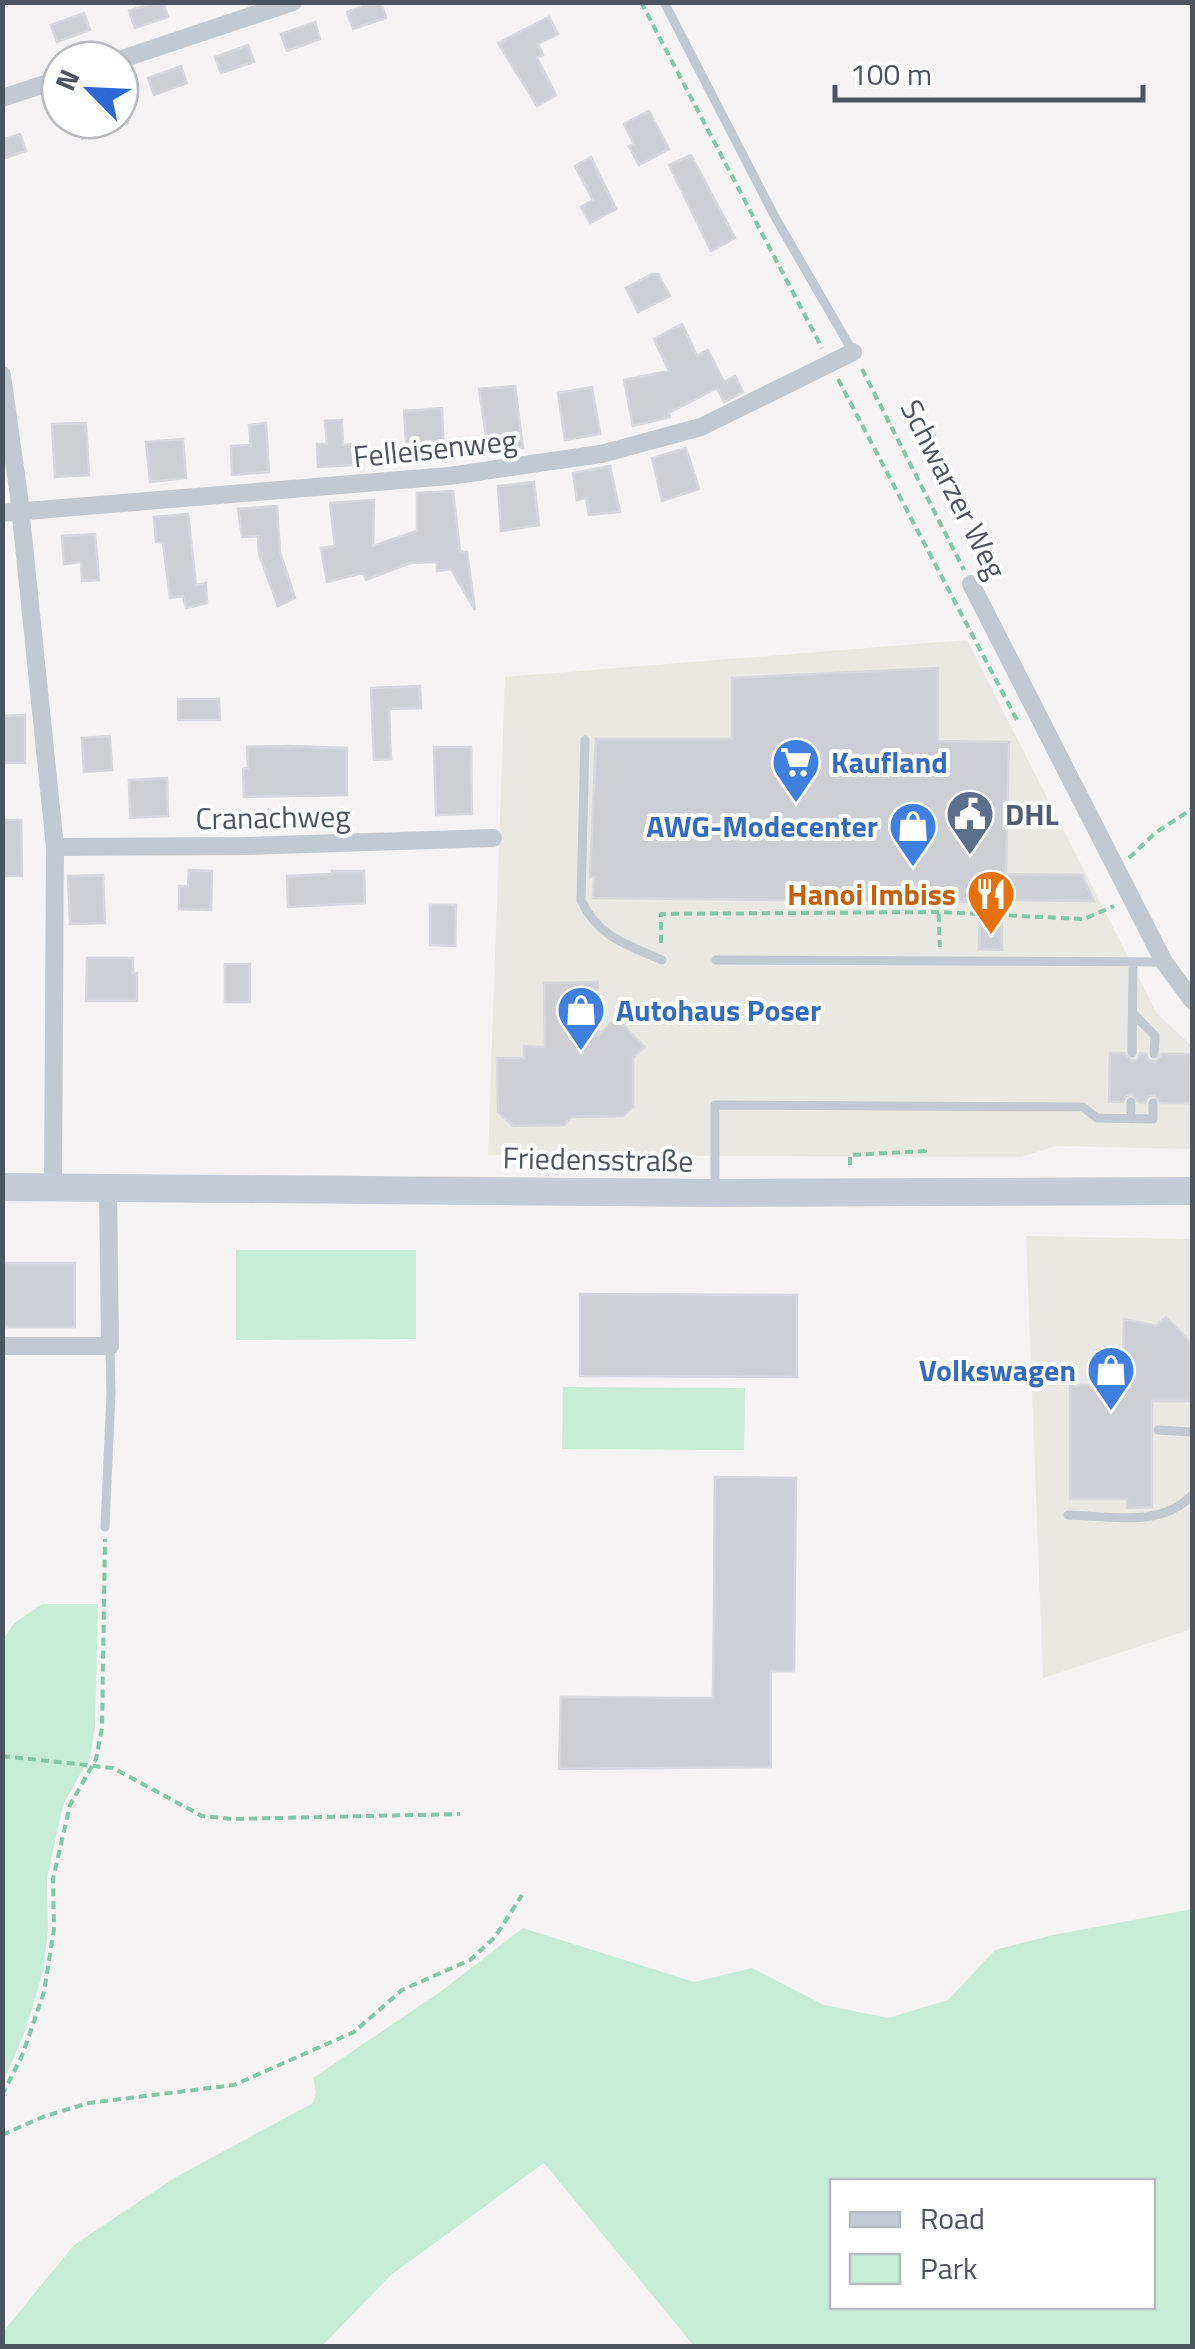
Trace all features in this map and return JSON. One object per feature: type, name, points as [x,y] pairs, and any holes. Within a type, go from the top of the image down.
[{"type":"street","points":[[140,53],[293,2]]},
{"type":"street","points":[[2,98],[40,86]]},
{"type":"street","name":"Felleisenweg","points":[[12,513],[450,476],[601,454],[701,427],[853,352]]},
{"type":"street","points":[[2,375],[12,513],[55,848],[53,1187]]},
{"type":"street","name":"Schwarzer Weg","points":[[971,584],[1164,962],[1192,1000]]},
{"type":"street","name":"Cranachweg","points":[[55,848],[493,838]]},
{"type":"street","name":"Friedensstraße","points":[[2,1187],[715,1193],[1192,1191]]},
{"type":"street","points":[[2,1346],[110,1346],[108,1188]]},
{"type":"lane","points":[[664,2],[775,217],[853,352]]},
{"type":"lane","points":[[585,740],[581,900],[590,921],[618,941],[662,960]]},
{"type":"lane","points":[[716,960],[1164,962]]},
{"type":"lane","points":[[1132,1054],[1134,962]]},
{"type":"lane","points":[[1133,1013],[1154,1036],[1154,1054]]},
{"type":"lane","points":[[1130,1119],[1131,1102]]},
{"type":"lane","points":[[715,1193],[715,1106],[1083,1107],[1097,1118],[1153,1119],[1153,1103]]},
{"type":"lane","points":[[106,1527],[110,1346]]},
{"type":"lane","points":[[1158,1430],[1192,1432]]},
{"type":"lane","points":[[1068,1515],[1149,1517],[1182,1506],[1192,1494]]},
{"type":"path","points":[[642,2],[1022,731]]},
{"type":"path","name":"Schwarzer Weg","points":[[853,352],[971,584]]},
{"type":"path","points":[[1116,869],[1155,833],[1192,810]]},
{"type":"path","points":[[938,902],[940,961]]},
{"type":"path","points":[[662,960],[661,914],[938,912],[1084,919],[1114,906]]},
{"type":"path","points":[[850,1165],[850,1155],[925,1152],[924,1146]]},
{"type":"path","points":[[2,2095],[22,2056],[44,1992],[54,1929],[53,1879],[70,1805],[93,1766],[102,1728],[106,1527]]},
{"type":"path","points":[[2,1756],[124,1773],[202,1816],[264,1820],[460,1814]]},
{"type":"path","points":[[2,2135],[89,2103],[234,2085],[354,2032],[402,1990],[470,1960],[482,1950],[522,1895]]},
{"type":"shaded area","points":[[967,640],[1157,1014],[1192,1046],[1192,1149],[1056,1146],[1021,1157],[488,1155],[505,677]]},
{"type":"shaded area","points":[[1026,1236],[1192,1239],[1192,1629],[1043,1678]]},
{"type":"green space","points":[[236,1250],[416,1250],[416,1339],[236,1340]]},
{"type":"green space","points":[[563,1387],[745,1388],[744,1450],[562,1449]]},
{"type":"green space","points":[[42,1604],[98,1604],[95,1727],[90,1757],[64,1803],[47,1878],[48,1929],[43,1972],[25,2031],[3,2083],[3,1640],[13,1624]]},
{"type":"green space","points":[[1192,1909],[1192,2346],[694,2346],[544,2163],[391,2275],[322,2346],[3,2346],[3,2332],[74,2245],[176,2177],[313,2103],[313,2078],[440,1992],[523,1928],[694,1982],[752,1968],[824,2005],[888,2018],[948,2000],[995,1950]]},
{"type":"building","points":[[163,2],[168,17],[135,28],[129,11]]},
{"type":"building","points":[[381,2],[386,18],[353,29],[347,12]]},
{"type":"building","points":[[84,13],[90,30],[56,40],[51,25]]},
{"type":"building","points":[[549,17],[558,34],[538,44],[543,55],[537,58],[556,95],[537,106],[498,43]]},
{"type":"building","points":[[315,22],[320,39],[287,51],[281,34]]},
{"type":"building","points":[[248,45],[254,62],[221,73],[215,57]]},
{"type":"building","points":[[181,66],[187,83],[154,95],[148,78]]},
{"type":"building","points":[[649,111],[669,149],[639,165],[624,124]]},
{"type":"building","points":[[20,134],[26,151],[2,159],[2,140]]},
{"type":"building","points":[[691,155],[735,238],[711,251],[669,165]]},
{"type":"building","points":[[591,157],[616,209],[590,223],[581,207],[593,200],[575,166]]},
{"type":"building","points":[[658,274],[670,296],[638,312],[626,288]]},
{"type":"building","points":[[682,324],[697,356],[708,350],[724,382],[735,376],[743,392],[724,402],[717,388],[669,413],[670,417],[633,426],[624,380],[669,371],[654,339]]},
{"type":"building","points":[[515,386],[523,448],[488,449],[479,389]]},
{"type":"building","points":[[592,387],[600,434],[565,440],[558,393]]},
{"type":"building","points":[[442,408],[444,460],[407,460],[404,411]]},
{"type":"building","points":[[342,420],[343,445],[353,444],[354,465],[318,467],[317,444],[327,444],[325,421]]},
{"type":"building","points":[[86,423],[89,475],[55,477],[52,424]]},
{"type":"building","points":[[266,423],[269,472],[232,475],[231,446],[251,445],[249,425]]},
{"type":"building","points":[[183,439],[186,478],[150,482],[146,442]]},
{"type":"building","points":[[686,448],[699,489],[662,501],[652,458]]},
{"type":"building","points":[[610,466],[620,512],[589,515],[586,498],[577,500],[573,473]]},
{"type":"building","points":[[534,482],[539,525],[501,531],[498,486]]},
{"type":"building","points":[[453,491],[460,551],[467,552],[475,610],[451,569],[437,571],[437,562],[410,563],[366,580],[363,573],[327,582],[321,548],[335,546],[330,503],[374,500],[373,546],[417,531],[417,493]]},
{"type":"building","points":[[277,506],[280,552],[295,598],[278,606],[259,554],[258,536],[242,537],[238,509]]},
{"type":"building","points":[[188,514],[196,585],[206,583],[207,603],[186,608],[183,596],[170,598],[163,543],[156,542],[154,517]]},
{"type":"building","points":[[95,534],[99,580],[82,581],[81,562],[64,564],[62,536]]},
{"type":"building","name":"Kaufland","points":[[938,668],[938,741],[1009,742],[1006,874],[1082,875],[1094,901],[1005,900],[1002,950],[979,949],[980,902],[593,898],[594,877],[590,877],[596,739],[732,739],[732,678]]},
{"type":"building","points":[[420,686],[421,708],[389,709],[391,759],[374,760],[371,688]]},
{"type":"building","points":[[178,699],[219,699],[220,720],[178,720]]},
{"type":"building","points":[[25,715],[25,763],[2,763],[2,716]]},
{"type":"building","points":[[110,736],[112,770],[84,772],[82,738]]},
{"type":"building","points":[[247,747],[347,748],[347,795],[244,797]]},
{"type":"building","points":[[434,747],[471,747],[472,814],[436,815]]},
{"type":"building","points":[[167,778],[168,816],[130,818],[129,780]]},
{"type":"building","points":[[2,820],[21,820],[22,876],[2,876]]},
{"type":"building","points":[[189,870],[212,871],[211,910],[179,909],[179,886],[188,886]]},
{"type":"building","points":[[364,871],[365,903],[288,907],[287,876]]},
{"type":"building","points":[[103,875],[105,923],[70,924],[68,876]]},
{"type":"building","points":[[430,905],[456,905],[455,946],[430,945]]},
{"type":"building","points":[[87,958],[133,958],[137,1001],[86,1001]]},
{"type":"building","points":[[225,964],[250,964],[250,1002],[225,1002]]},
{"type":"building","name":"Autohaus Poser","points":[[598,982],[598,1036],[616,1018],[645,1047],[633,1057],[633,1107],[623,1116],[571,1117],[564,1125],[513,1126],[498,1112],[497,1058],[524,1058],[524,1046],[545,1047],[544,983]]},
{"type":"building","points":[[1110,1053],[1124,1053],[1131,1061],[1137,1060],[1140,1053],[1146,1054],[1155,1062],[1162,1054],[1191,1054],[1190,1103],[1161,1103],[1154,1095],[1145,1103],[1132,1094],[1123,1102],[1109,1102]]},
{"type":"building","points":[[2,1263],[75,1263],[75,1327],[2,1327]]},
{"type":"building","points":[[580,1294],[797,1295],[797,1377],[580,1376]]},
{"type":"building","name":"Volkswagen","points":[[1166,1317],[1192,1344],[1192,1401],[1152,1401],[1152,1507],[1127,1508],[1127,1499],[1070,1499],[1070,1385],[1106,1385],[1106,1372],[1123,1372],[1124,1319],[1156,1326]]},
{"type":"building","points":[[715,1477],[796,1478],[794,1671],[771,1671],[771,1767],[559,1769],[561,1697],[713,1698]]},
{"type":"place","name":"Kaufland","points":[[796,804]]},
{"type":"place","name":"DHL","points":[[970,856]]},
{"type":"place","name":"AWG-Modecenter","points":[[913,868]]},
{"type":"place","name":"Hanoi Imbiss","points":[[991,936]]},
{"type":"place","name":"Autohaus Poser","points":[[581,1052]]},
{"type":"place","name":"Volkswagen","points":[[1111,1412]]}]
